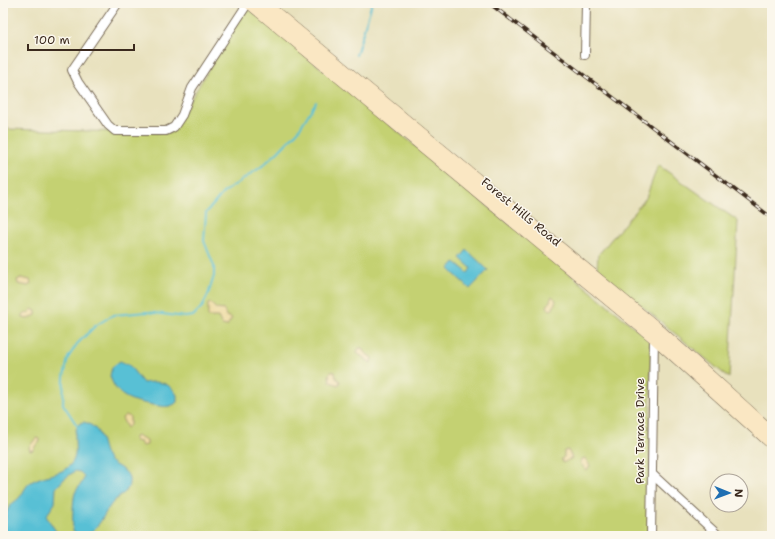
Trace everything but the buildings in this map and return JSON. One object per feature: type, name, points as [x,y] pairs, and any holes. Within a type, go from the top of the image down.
[{"type":"street","points":[[118,3],[72,70],[78,82],[108,125],[115,131],[124,132],[166,131],[174,127],[182,115],[192,88],[248,3]]},
{"type":"street","name":"Forest Hills Road","points":[[248,3],[501,206]]},
{"type":"street","name":"Forest Hills Road","points":[[264,3],[540,239],[654,332],[753,421],[772,444]]},
{"type":"street","points":[[585,55],[586,3]]},
{"type":"street","name":"Park Terrace Drive","points":[[651,536],[654,332]]},
{"type":"street","name":"Forest Hills Road","points":[[753,421],[772,432]]},
{"type":"street","points":[[653,475],[719,536]]},
{"type":"green space","points":[[246,6],[651,341],[649,536],[3,536],[3,129],[171,133]]},
{"type":"green space","points":[[658,165],[738,221],[729,378],[597,269],[598,255],[646,198]]},
{"type":"sand","points":[[21,278],[30,280],[31,284],[28,286],[18,284],[17,280]]},
{"type":"sand","points":[[552,296],[556,300],[553,309],[550,310],[547,307]]},
{"type":"sand","points":[[211,303],[216,309],[224,310],[226,316],[232,318],[227,326],[222,325],[218,317],[208,317],[208,304]]},
{"type":"sand","points":[[32,309],[36,311],[36,315],[28,319],[23,318],[23,314],[28,313]]},
{"type":"sand","points":[[359,348],[362,348],[364,352],[372,358],[371,363],[357,353]]},
{"type":"sand","points":[[331,372],[335,372],[336,378],[340,381],[339,385],[330,382],[329,374]]},
{"type":"sand","points":[[126,415],[130,417],[130,425],[127,428],[122,418]]},
{"type":"sand","points":[[138,436],[147,440],[147,445],[142,446],[140,442],[135,441],[135,437]]},
{"type":"sand","points":[[36,438],[39,439],[40,442],[33,450],[30,451],[29,447]]},
{"type":"sand","points":[[568,450],[572,458],[563,463],[561,459],[564,457],[564,451]]},
{"type":"sand","points":[[585,458],[590,466],[587,471],[580,463],[582,459]]},
{"type":"water","points":[[467,250],[488,270],[470,289],[449,269],[455,262],[468,273],[471,268],[460,258]]},
{"type":"water","points":[[120,361],[129,365],[143,383],[158,382],[170,387],[177,395],[177,402],[171,406],[159,406],[132,400],[121,394],[113,384],[110,376],[112,367]]},
{"type":"water","points":[[84,422],[96,429],[110,461],[128,475],[129,486],[127,489],[114,501],[97,526],[88,534],[81,536],[73,531],[73,512],[75,493],[83,481],[84,476],[80,472],[75,471],[64,479],[56,488],[55,503],[46,516],[59,536],[3,536],[6,513],[27,486],[40,478],[67,468],[71,464],[75,454],[75,433],[80,423]]},
{"type":"waterway","points":[[356,55],[372,3]]},
{"type":"waterway","points":[[78,427],[63,404],[64,377],[68,358],[77,344],[95,326],[113,315],[147,312],[185,317],[193,316],[202,307],[208,295],[214,276],[214,266],[204,241],[206,213],[223,193],[261,167],[278,152],[298,131],[316,102]]},
{"type":"railway","points":[[489,3],[772,218]]}]
